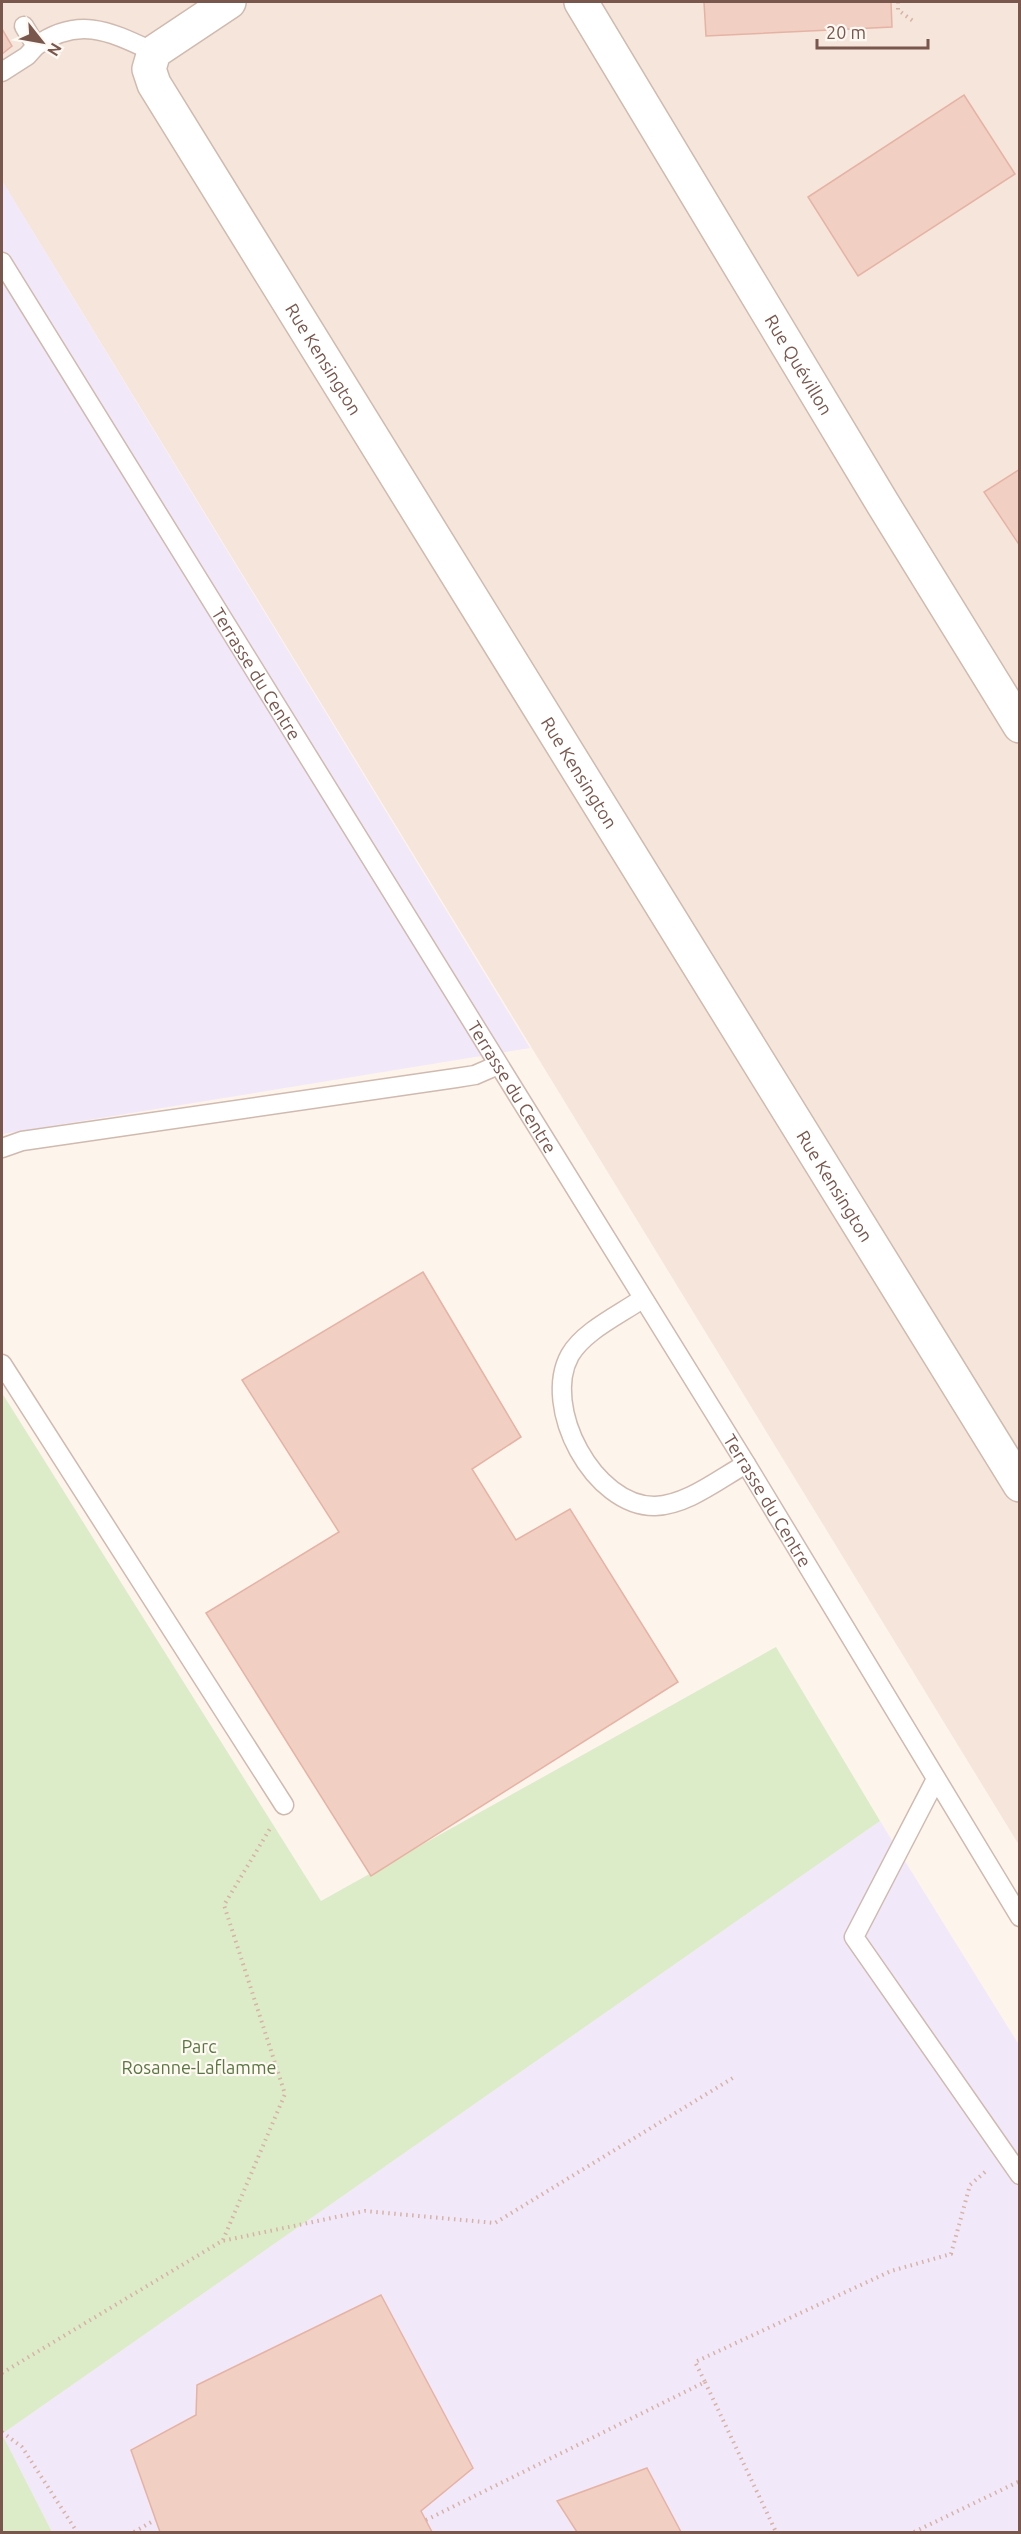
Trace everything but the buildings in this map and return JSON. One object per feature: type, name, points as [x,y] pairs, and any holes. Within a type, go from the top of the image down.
[{"type":"street","points":[[153,54],[229,2]]},
{"type":"street","name":"Rue Quévillon","points":[[581,2],[883,504],[1020,726]]},
{"type":"street","name":"Rue Kensington","points":[[153,54],[149,69],[160,95],[1020,1485]]},
{"type":"lane","points":[[24,26],[36,46]]},
{"type":"lane","points":[[2,72],[27,56],[36,46],[64,30],[80,28],[118,35],[153,54]]},
{"type":"lane","name":"Terrasse du Centre","points":[[2,262],[746,1464],[1020,1917]]},
{"type":"lane","points":[[2,1148],[22,1141],[475,1075],[498,1065]]},
{"type":"lane","points":[[642,1299],[587,1336],[570,1356],[563,1373],[562,1406],[566,1423],[579,1449],[595,1474],[608,1487],[630,1499],[653,1506],[684,1498],[746,1464]]},
{"type":"lane","points":[[2,1364],[284,1805]]},
{"type":"lane","points":[[936,1779],[854,1938],[1020,2175]]},
{"type":"path","points":[[898,2],[898,10],[913,21]]},
{"type":"path","points":[[222,2241],[285,2094],[224,1905],[284,1805]]},
{"type":"path","points":[[2,2373],[222,2241],[365,2211],[495,2223],[736,2076]]},
{"type":"path","points":[[776,2532],[695,2362],[891,2271],[951,2254],[970,2185],[1005,2154]]},
{"type":"path","points":[[426,2520],[705,2382]]},
{"type":"path","points":[[2,2432],[22,2447],[77,2532]]},
{"type":"path","points":[[914,2532],[1020,2481]]},
{"type":"path","points":[[134,2532],[155,2520]]},
{"type":"shaded area","points":[[2,2],[1019,2],[1019,1845],[2,181]]},
{"type":"shaded area","points":[[2,181],[254,595],[530,1048],[2,1134]]},
{"type":"shaded area","points":[[880,1821],[1019,2045],[1019,2532],[52,2532],[2,2434]]},
{"type":"green space","name":"Parc Rosanne-Laflamme","points":[[2,1393],[321,1901],[776,1647],[880,1821],[2,2434]]},
{"type":"green space","points":[[2,2434],[52,2532],[2,2532]]}]
